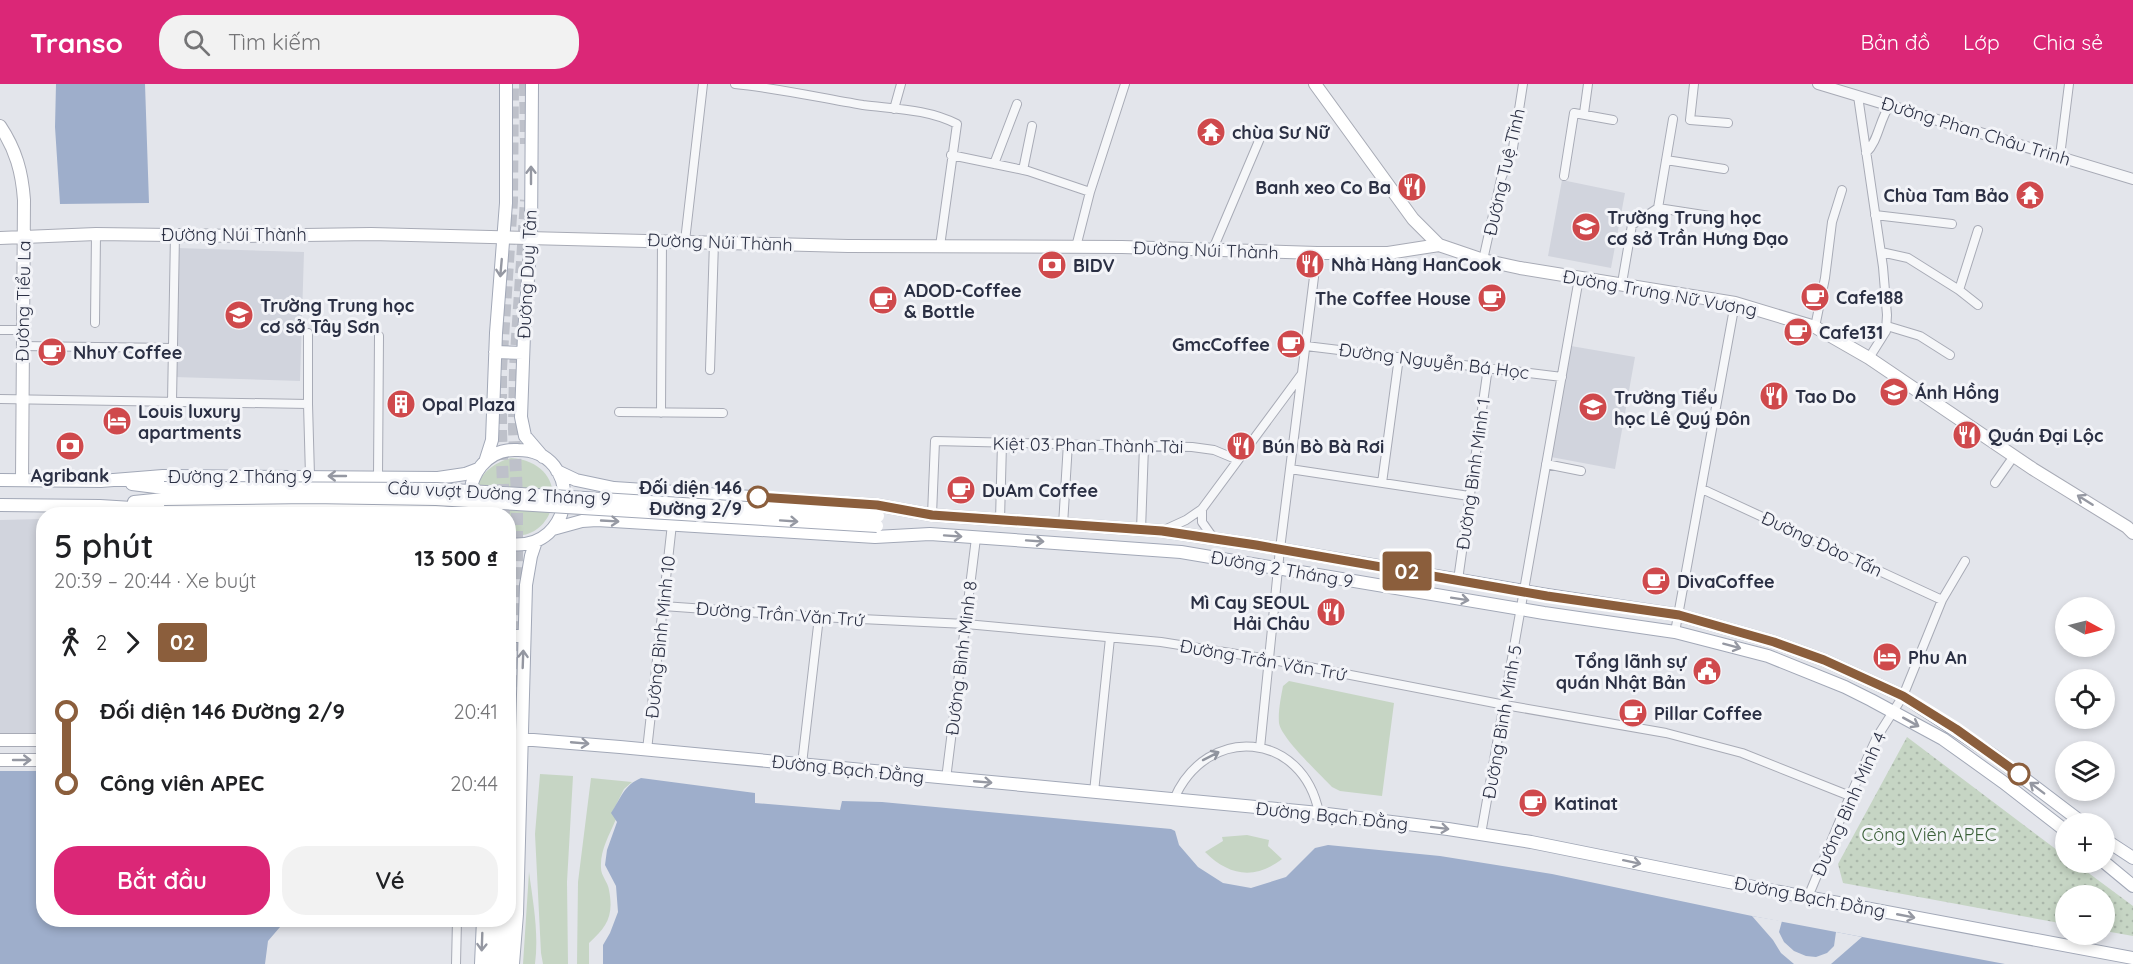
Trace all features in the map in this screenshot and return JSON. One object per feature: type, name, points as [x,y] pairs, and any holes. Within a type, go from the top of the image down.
[{"type":"main road","name":"Đường Duy Tân","points":[[472,507],[470,488],[492,440],[495,352],[506,203],[506,84]]},
{"type":"main road","name":"Đường Duy Tân","points":[[532,84],[531,237],[523,353],[522,427],[530,444],[557,471]]},
{"type":"main road","name":"Đường Trưng Nữ Vương","points":[[1319,86],[1413,219],[1439,245],[1483,260],[1735,303],[1815,327],[1869,358],[2133,533]]},
{"type":"main road","name":"Đường Tiểu La","points":[[0,126],[11,142],[19,164],[24,200],[21,330],[22,480]]},
{"type":"main road","name":"Đường Núi Thành","points":[[0,238],[96,234],[504,236],[714,242],[1213,249],[1317,253],[1388,253],[1439,245]]},
{"type":"main road","points":[[495,352],[523,353]]},
{"type":"main road","name":"Đường 2 Tháng 9","points":[[0,480],[101,481],[164,476],[438,478],[465,474],[482,466],[503,451],[513,449],[533,452],[543,457]]},
{"type":"main road","points":[[516,544],[536,541],[553,529],[559,520],[565,501],[562,480],[557,471]]},
{"type":"main road","name":"Đường 2 Tháng 9","points":[[557,471],[576,480],[614,488],[877,505],[932,515],[1162,531],[1679,615],[1783,645],[1824,660],[1903,696],[1993,755],[2069,813]]},
{"type":"main road","name":"Cầu vượt Đường 2 Tháng 9","points":[[101,481],[164,493],[435,500],[877,521],[932,515]]},
{"type":"main road","name":"Cầu vượt Đường 2 Tháng 9","points":[[100,506],[164,493]]},
{"type":"main road","name":"Đường 2 Tháng 9","points":[[0,505],[116,507]]},
{"type":"main road","name":"Đường 2 Tháng 9","points":[[553,529],[590,520],[875,537],[930,534],[1181,552],[1521,609],[1675,632],[1768,656],[1845,687],[1893,711],[1943,739],[2055,823]]},
{"type":"main road","name":"Cầu vượt Đường 2 Tháng 9","points":[[877,521],[930,534]]},
{"type":"main road","points":[[516,728],[524,636],[526,578],[536,541]]},
{"type":"main road","points":[[516,636],[524,636]]},
{"type":"main road","points":[[0,740],[36,740]]},
{"type":"main road","name":"Đường Bạch Đằng","points":[[516,740],[802,764],[1319,813],[1482,834],[2133,958]]},
{"type":"main road","points":[[0,760],[36,760]]},
{"type":"main road","points":[[516,827],[516,926]]},
{"type":"main road","points":[[2115,846],[2133,858]]},
{"type":"main road","points":[[2115,871],[2133,886]]},
{"type":"main road","points":[[481,964],[483,927]]},
{"type":"main road","points":[[492,964],[494,927]]},
{"type":"main road","points":[[503,964],[505,927]]},
{"type":"main road","points":[[513,964],[516,927]]},
{"type":"street","points":[[685,241],[703,84]]},
{"type":"street","points":[[735,84],[764,85],[894,109],[929,113],[957,124],[940,246]]},
{"type":"street","points":[[894,109],[901,84]]},
{"type":"street","points":[[1076,247],[1090,192],[1125,84]]},
{"type":"street","name":"Đường Tuệ Tĩnh","points":[[1483,260],[1501,179],[1513,148],[1523,84]]},
{"type":"street","points":[[1584,113],[1588,84]]},
{"type":"street","points":[[1695,84],[1690,120],[1728,123]]},
{"type":"street","name":"Đường Phan Châu Trinh","points":[[1818,84],[1853,91],[1890,105],[2133,179]]},
{"type":"street","points":[[2060,156],[2069,84]]},
{"type":"street","points":[[1853,91],[1866,153],[1881,252],[1887,326],[1869,358]]},
{"type":"street","points":[[994,164],[1017,104]]},
{"type":"street","points":[[1866,153],[1873,144],[1881,121],[1890,105]]},
{"type":"street","points":[[1564,176],[1574,113],[1613,120]]},
{"type":"street","points":[[1658,208],[1673,119]]},
{"type":"street","points":[[1023,170],[1032,126]]},
{"type":"street","points":[[1213,249],[1261,136]]},
{"type":"street","points":[[951,155],[1023,170],[1090,192]]},
{"type":"street","points":[[1666,160],[1724,169]]},
{"type":"street","points":[[1815,327],[1825,278],[1832,222],[1842,190]]},
{"type":"street","points":[[1622,283],[1632,225],[1658,208],[1710,216]]},
{"type":"street","points":[[1875,215],[1952,224]]},
{"type":"street","points":[[1959,290],[1978,230]]},
{"type":"street","points":[[95,323],[96,234]]},
{"type":"street","points":[[172,402],[176,234]]},
{"type":"street","points":[[661,413],[662,241]]},
{"type":"street","points":[[710,370],[714,242]]},
{"type":"street","points":[[1881,252],[1908,258],[1959,290],[1978,305]]},
{"type":"street","points":[[1260,748],[1280,549],[1317,253]]},
{"type":"street","name":"Đường Bình Minh 5","points":[[1482,834],[1579,278]]},
{"type":"street","points":[[1675,632],[1735,303]]},
{"type":"street","points":[[1887,326],[1920,336],[1950,355]]},
{"type":"street","points":[[0,330],[21,330]]},
{"type":"street","points":[[308,333],[310,476]]},
{"type":"street","points":[[378,476],[379,336]]},
{"type":"street","points":[[21,346],[172,348]]},
{"type":"street","name":"Đường Nguyễn Bá Học","points":[[1305,346],[1562,377]]},
{"type":"street","points":[[1382,483],[1399,357]]},
{"type":"street","name":"Đường Bình Minh 1","points":[[1458,580],[1488,368]]},
{"type":"street","points":[[1162,531],[1186,520],[1202,509],[1301,375]]},
{"type":"street","points":[[0,399],[308,404]]},
{"type":"street","points":[[619,412],[723,413]]},
{"type":"street","name":"Kiệt 03 Phan Thành Tài","points":[[932,515],[935,441],[1068,443],[1214,450],[1238,460]]},
{"type":"street","points":[[1000,520],[1002,443]]},
{"type":"street","points":[[1063,525],[1068,443]]},
{"type":"street","points":[[1141,530],[1144,446]]},
{"type":"street","points":[[1995,483],[2014,456]]},
{"type":"street","points":[[1546,464],[1581,471]]},
{"type":"street","points":[[1290,469],[1469,496]]},
{"type":"street","name":"Đường Đào Tấn","points":[[1702,489],[1942,600]]},
{"type":"street","points":[[1202,509],[1202,522],[1214,539]]},
{"type":"street","name":"Đường Bình Minh 10","points":[[647,750],[672,524]]},
{"type":"street","name":"Đường Bình Minh 8","points":[[946,779],[976,538]]},
{"type":"street","name":"Đường Bình Minh 4","points":[[1808,897],[1876,737],[1903,696],[1942,600],[1965,561]]},
{"type":"street","name":"Đường Trần Văn Trứ","points":[[663,606],[966,624],[1161,642],[1268,659],[1505,705],[1666,733],[1742,753],[1850,796]]},
{"type":"street","points":[[802,764],[819,617]]},
{"type":"street","points":[[1094,792],[1110,638]]},
{"type":"street","points":[[1174,799],[1189,772],[1214,753],[1229,748],[1260,748],[1279,755],[1295,766],[1311,787],[1319,813]]},
{"type":"street","points":[[456,964],[457,927]]},
{"type":"shaded area","name":"Trường Trung học cơ sở Trần Hưng Đạo","points":[[1562,180],[1625,193],[1611,268],[1548,256]]},
{"type":"shaded area","name":"Trường Trung học cơ sở Tây Sơn","points":[[177,248],[304,252],[300,381],[174,377]]},
{"type":"shaded area","name":"Trường Tiểu học Lê Quý Đôn","points":[[1571,346],[1635,357],[1615,469],[1551,457]]},
{"type":"shaded area","points":[[36,519],[36,742],[0,742],[0,520]]},
{"type":"green space","points":[[511,458],[532,463],[545,473],[552,487],[553,502],[548,516],[539,527],[526,534],[516,535],[516,507],[479,507],[477,495],[481,478],[493,466]]},
{"type":"green space","points":[[1289,681],[1394,703],[1382,796],[1340,791],[1332,787],[1286,738],[1279,723],[1279,709],[1283,686]]},
{"type":"green space","name":"Công Viên APEC","points":[[1907,737],[2055,848],[2055,873],[2088,873],[2105,885],[2055,885],[2055,922],[1843,883],[1838,864]]},
{"type":"green space","points":[[540,774],[573,776],[567,882],[568,964],[543,964],[541,953],[535,834]]},
{"type":"green space","points":[[591,778],[632,782],[624,789],[612,813],[616,819],[601,861],[601,871],[609,890],[610,914],[605,926],[589,943],[589,964],[577,964],[578,882]]},
{"type":"green space","points":[[1247,835],[1269,840],[1268,846],[1282,859],[1262,870],[1242,872],[1223,866],[1205,852],[1223,841],[1222,837]]},
{"type":"green space","points":[[529,872],[535,918],[536,952],[535,964],[523,964]]},
{"type":"green space","name":"Công Viên APEC","points":[[2115,893],[2133,906],[2133,936],[2115,933]]},
{"type":"water","points":[[56,84],[145,84],[149,203],[60,204],[55,127]]},
{"type":"water","points":[[0,771],[36,771],[36,927],[280,927],[268,941],[265,964],[0,964]]},
{"type":"water","points":[[641,778],[755,793],[755,803],[840,810],[842,801],[882,802],[1171,829],[1175,831],[1179,845],[1198,867],[1223,883],[1251,888],[1286,877],[1315,848],[1328,845],[1440,856],[1552,874],[1752,916],[2005,964],[603,964],[603,945],[618,912],[616,886],[605,865],[607,850],[617,822],[611,813],[627,788]]},
{"type":"pier","points":[[1752,916],[1782,921],[1779,932],[1784,942],[1794,951],[1806,956],[1816,957],[1827,953],[1834,946],[1836,932],[1862,937],[1831,964],[1794,964],[1781,953]]},
{"type":"tunnel","points":[[504,507],[501,369],[512,201],[513,84]]},
{"type":"tunnel","points":[[525,84],[526,144]]},
{"type":"tunnel","points":[[516,594],[515,368],[526,200]]},
{"type":"bus line","name":"02","points":[[758,497],[877,505],[932,515],[1162,531],[1256,545],[1547,596],[1679,615],[1741,631],[1824,660],[1903,696],[1956,729],[2019,774]]},
{"type":"place","name":"chùa Sư Nữ","points":[[1211,132]]},
{"type":"place","name":"Banh xeo Co Ba","points":[[1412,187]]},
{"type":"place","name":"Chùa Tam Bảo","points":[[2030,195]]},
{"type":"place","name":"Trường Trung học cơ sở Trần Hưng Đạo","points":[[1586,227]]},
{"type":"place","name":"Nhà Hàng HanCook","points":[[1310,264]]},
{"type":"place","name":"BIDV","points":[[1052,265]]},
{"type":"place","name":"Cafe188","points":[[1815,297]]},
{"type":"place","name":"The Coffee House","points":[[1492,298]]},
{"type":"place","name":"ADOD-Coffee & Bottle","points":[[883,300]]},
{"type":"place","name":"Trường Trung học cơ sở Tây Sơn","points":[[239,315]]},
{"type":"place","name":"Cafe131","points":[[1798,332]]},
{"type":"place","name":"GmcCoffee","points":[[1291,344]]},
{"type":"place","name":"NhuY Coffee","points":[[52,352]]},
{"type":"place","name":"Ánh Hồng","points":[[1894,392]]},
{"type":"place","name":"Tao Do","points":[[1774,396]]},
{"type":"place","name":"Opal Plaza","points":[[401,404]]},
{"type":"place","name":"Trường Tiểu học Lê Quý Đôn","points":[[1593,407]]},
{"type":"place","name":"Louis luxury apartments","points":[[117,421]]},
{"type":"place","name":"Quán Đại Lộc","points":[[1967,435]]},
{"type":"place","name":"Agribank","points":[[70,446]]},
{"type":"place","name":"Bún Bò Bà Rơi","points":[[1241,446]]},
{"type":"place","name":"DuAm Coffee","points":[[961,490]]},
{"type":"place","name":"Đối diện 146 Đường 2/9","points":[[758,497]]},
{"type":"place","name":"DivaCoffee","points":[[1656,581]]},
{"type":"place","name":"Mì Cay SEOUL Hải Châu","points":[[1331,612]]},
{"type":"place","name":"Phu An","points":[[1887,657]]},
{"type":"place","name":"Tổng lãnh sự quán Nhật Bản","points":[[1707,671]]},
{"type":"place","name":"Pillar Coffee","points":[[1633,713]]},
{"type":"place","name":"Katinat","points":[[1533,803]]}]
